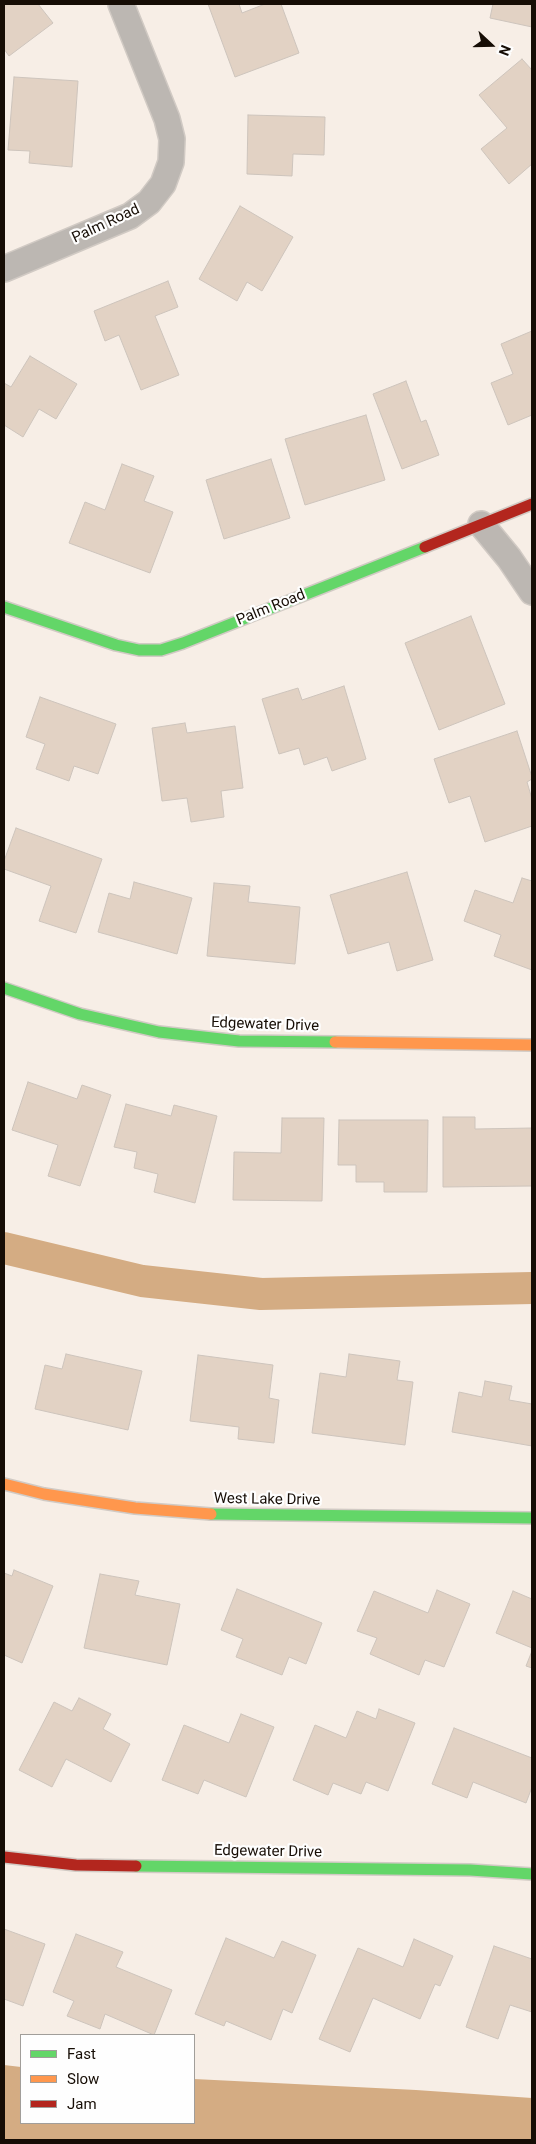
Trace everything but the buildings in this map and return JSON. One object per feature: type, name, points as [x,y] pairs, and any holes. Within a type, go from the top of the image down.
[{"type":"street","name":"Palm Road","points":[[4,269],[130,216],[149,202],[163,184],[171,162],[172,139],[167,119],[121,4]]},
{"type":"street","name":"Palm Road","points":[[4,607],[116,645],[139,650],[162,650],[532,504]]},
{"type":"street","points":[[481,524],[509,558],[532,592]]},
{"type":"street","name":"Edgewater Drive","points":[[4,988],[80,1014],[158,1032],[239,1041],[532,1045]]},
{"type":"street","name":"West Lake Drive","points":[[4,1484],[44,1494],[135,1508],[227,1515],[532,1518]]},
{"type":"street","name":"Edgewater Drive","points":[[4,1857],[76,1865],[470,1870],[532,1874]]},
{"type":"shaded area","points":[[4,2065],[20,2067],[20,2124],[195,2124],[195,2079],[532,2098],[532,2140],[4,2140]]},
{"type":"waterway","points":[[4,1248],[142,1281],[261,1294],[532,1288]]},
{"type":"traffic: fast","points":[[4,607],[116,645],[139,650],[161,650],[425,547]]},
{"type":"traffic: fast","points":[[4,988],[80,1014],[159,1032],[239,1041],[335,1042]]},
{"type":"traffic: fast","points":[[211,1514],[532,1518]]},
{"type":"traffic: fast","points":[[136,1866],[470,1870],[532,1874]]},
{"type":"traffic: slow","points":[[335,1042],[532,1045]]},
{"type":"traffic: slow","points":[[4,1484],[44,1494],[135,1508],[211,1514]]},
{"type":"traffic: jam","points":[[425,547],[532,504]]},
{"type":"traffic: jam","points":[[4,1857],[76,1865],[136,1866]]}]
